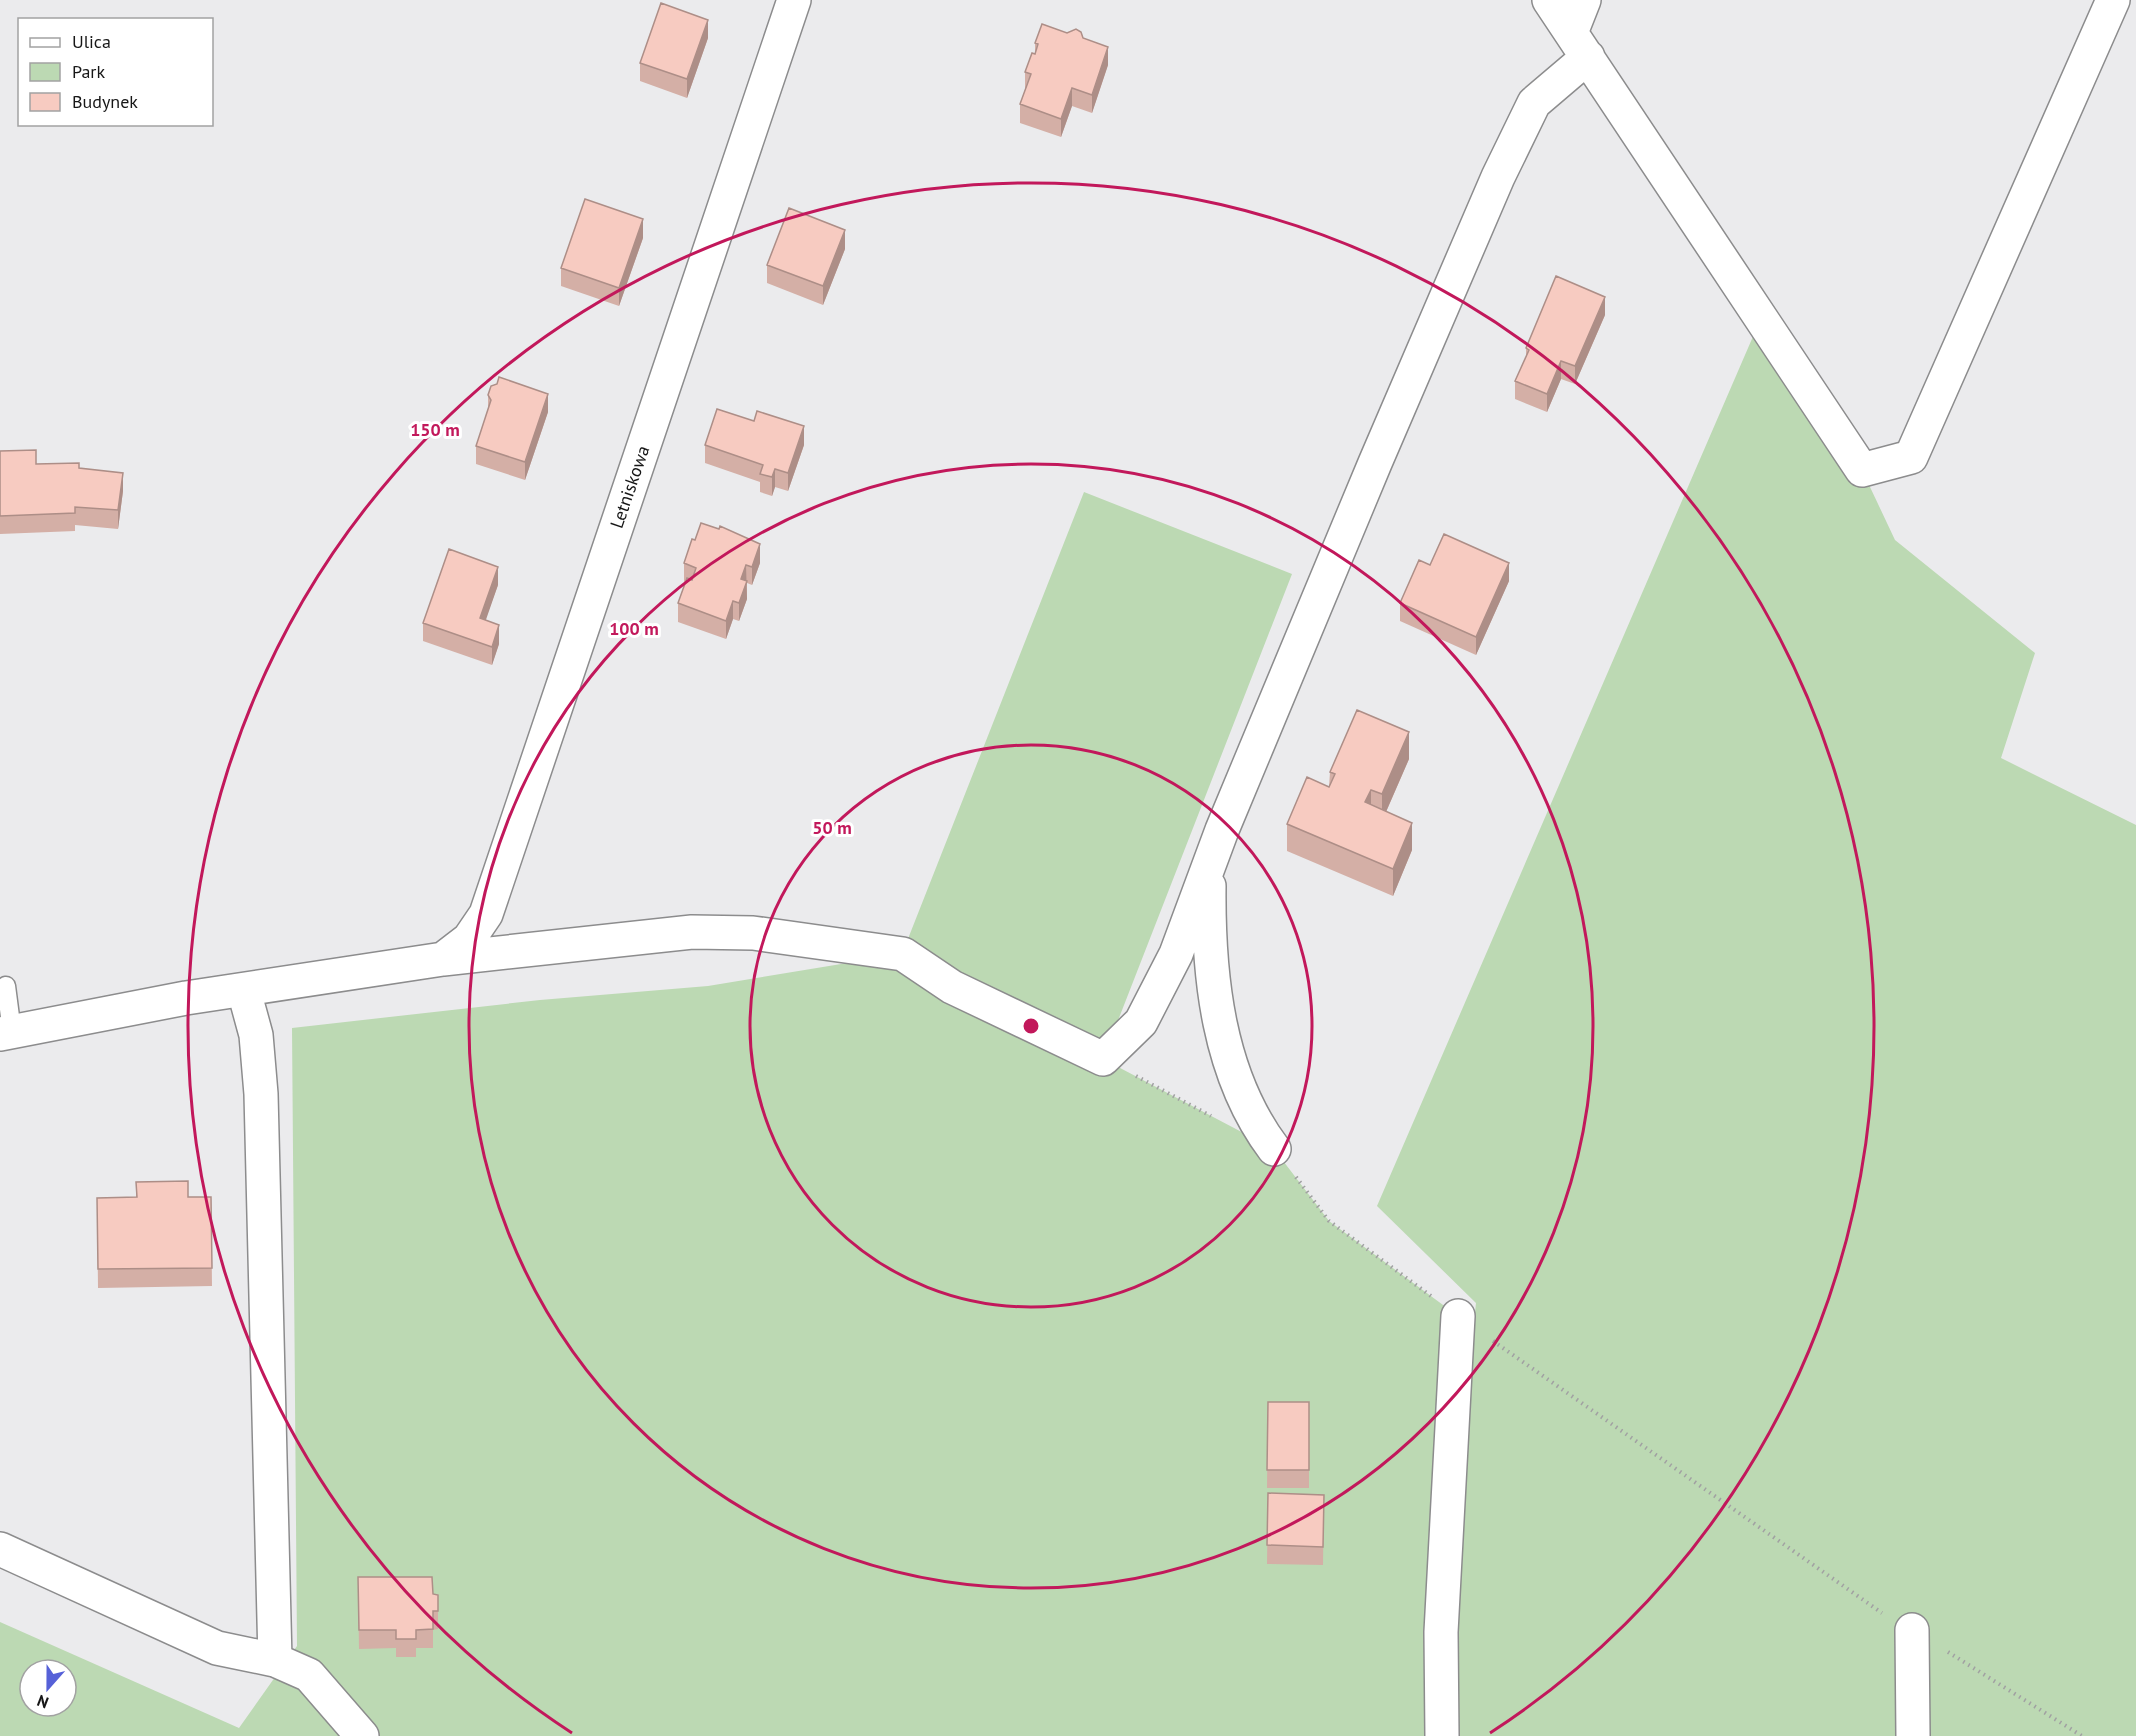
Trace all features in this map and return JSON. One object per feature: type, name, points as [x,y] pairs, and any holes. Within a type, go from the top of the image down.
[{"type":"street","name":"Letniskowa","points":[[443,959],[469,939],[486,914],[794,0]]},
{"type":"street","points":[[1550,0],[1862,470],[1911,457],[2113,0]]},
{"type":"street","points":[[6,1033],[186,998],[443,959],[692,932],[753,933],[903,954],[952,987],[1103,1059],[1141,1022],[1176,954],[1222,831],[1339,549],[1498,177],[1534,103],[1580,45],[1584,0]]},
{"type":"street","points":[[1210,867],[1210,951],[1220,1027],[1227,1055],[1248,1106],[1260,1130],[1274,1149]]},
{"type":"street","points":[[244,991],[256,1035],[261,1094],[275,1660]]},
{"type":"street","points":[[1442,1736],[1441,1632],[1458,1316]]},
{"type":"street","points":[[0,1549],[217,1648],[275,1660],[309,1674],[362,1736]]},
{"type":"street","points":[[1912,1630],[1913,1736]]},
{"type":"lane","points":[[6,986],[6,1033]]},
{"type":"path","points":[[1103,1059],[1214,1117]]},
{"type":"path","points":[[1274,1149],[1329,1221],[1558,1389],[1859,1598],[2082,1736]]},
{"type":"green space","points":[[1761,318],[1862,470],[1895,540],[2035,653],[2001,758],[2136,825],[2136,1736],[0,1736],[0,1622],[239,1728],[297,1646],[292,1028],[540,1000],[708,986],[902,954],[1084,492],[1292,574],[1103,1059],[1274,1149],[1329,1221],[1458,1316],[1443,1614],[1476,1303],[1377,1206]]},
{"type":"building","points":[[661,3],[708,20],[687,79],[640,63]]},
{"type":"building","points":[[1042,24],[1067,33],[1076,29],[1081,32],[1083,38],[1108,47],[1092,95],[1072,88],[1061,119],[1020,104],[1031,74],[1025,72],[1032,53],[1035,54],[1038,44],[1035,43]]},
{"type":"building","points":[[585,199],[643,219],[619,288],[561,268]]},
{"type":"building","points":[[789,208],[845,230],[823,286],[767,265]]},
{"type":"building","points":[[1556,276],[1605,297],[1575,366],[1561,361],[1547,394],[1515,381]]},
{"type":"building","points":[[499,377],[548,394],[525,462],[476,446],[491,400],[488,395],[491,386],[497,384]]},
{"type":"building","points":[[717,409],[754,421],[757,411],[804,426],[788,473],[775,469],[772,477],[760,474],[763,465],[705,445]]},
{"type":"building","points":[[36,450],[36,464],[79,463],[79,468],[123,473],[118,510],[75,507],[75,513],[0,516],[0,451]]},
{"type":"building","points":[[701,523],[719,529],[720,526],[760,544],[752,567],[746,565],[741,579],[747,581],[739,603],[733,601],[726,621],[678,603],[687,578],[692,580],[696,568],[684,563],[692,539],[695,540]]},
{"type":"building","points":[[1444,534],[1509,563],[1476,637],[1400,603],[1419,560],[1430,565]]},
{"type":"building","points":[[449,549],[498,567],[480,618],[499,625],[492,647],[423,623]]},
{"type":"building","points":[[1357,710],[1409,732],[1382,794],[1371,790],[1365,802],[1412,823],[1393,869],[1287,824],[1307,777],[1329,787],[1335,774],[1330,772]]},
{"type":"building","points":[[188,1181],[188,1197],[211,1197],[212,1268],[98,1269],[97,1198],[137,1197],[136,1182]]},
{"type":"building","points":[[1268,1402],[1309,1402],[1309,1470],[1267,1470]]},
{"type":"building","points":[[1268,1493],[1324,1495],[1323,1547],[1267,1545]]},
{"type":"building","points":[[358,1577],[432,1577],[433,1594],[438,1595],[438,1611],[433,1611],[433,1629],[416,1630],[416,1639],[396,1639],[396,1630],[359,1630]]}]
